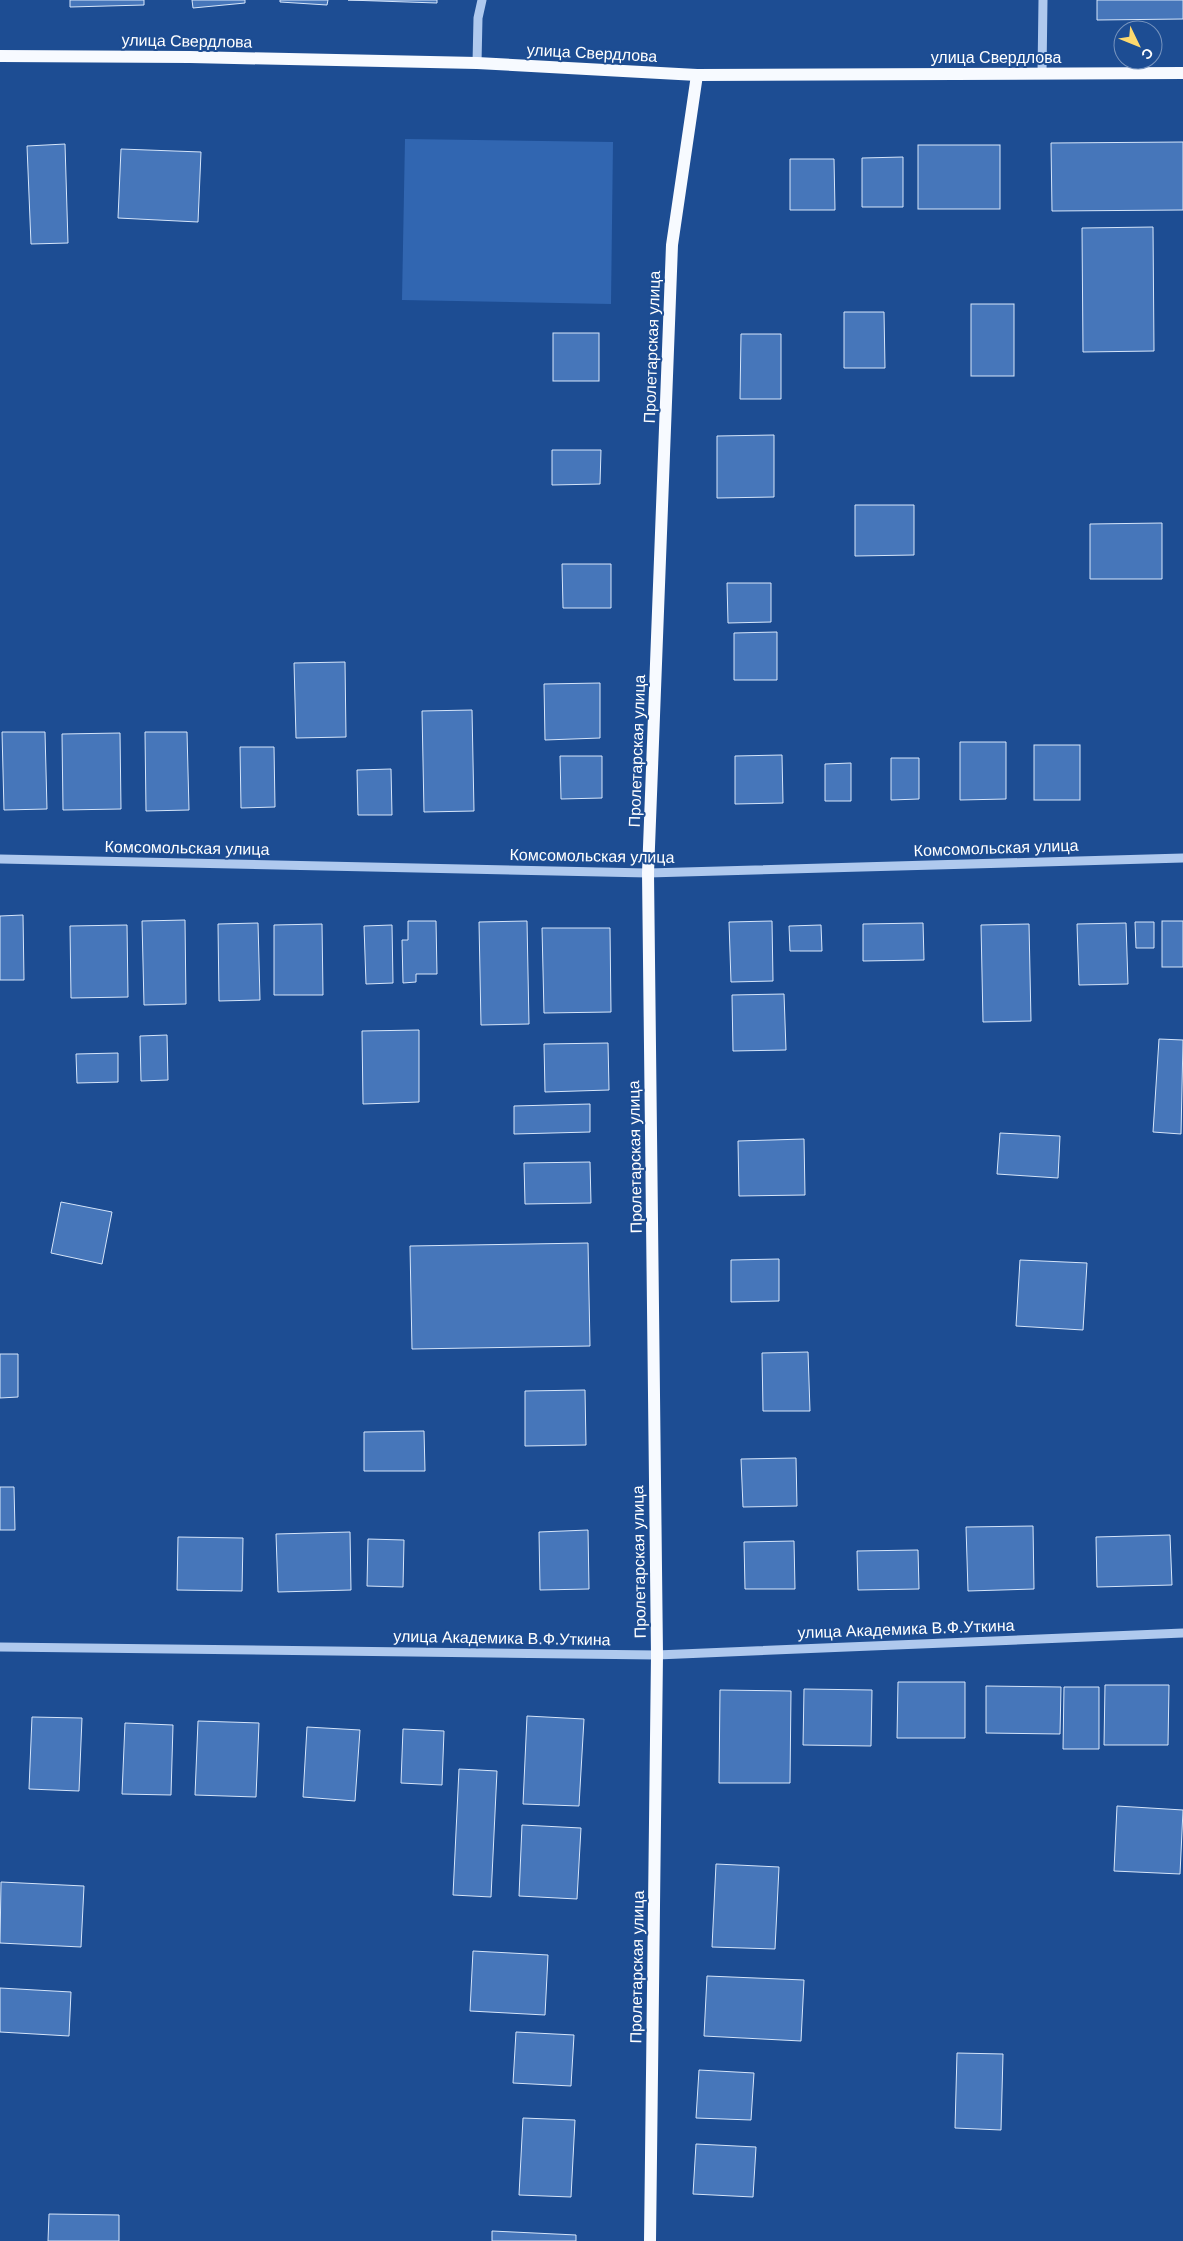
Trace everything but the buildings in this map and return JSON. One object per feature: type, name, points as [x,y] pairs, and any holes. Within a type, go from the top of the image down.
[{"type":"main road","name":"улица Свердлова","points":[[0,56],[200,57],[478,63],[697,75],[1183,73]]},
{"type":"main road","name":"Пролетарская улица","points":[[650,2241],[657,1655],[648,873],[672,245],[697,75]]},
{"type":"street","points":[[478,63],[478,18],[482,0]]},
{"type":"street","points":[[1042,74],[1043,0]]},
{"type":"street","name":"Комсомольская улица","points":[[0,859],[648,873],[1183,858]]},
{"type":"street","name":"улица Академика В.Ф.Уткина","points":[[0,1647],[657,1655],[1183,1633]]},
{"type":"shaded area","points":[[405,139],[613,142],[611,304],[402,300]]}]
